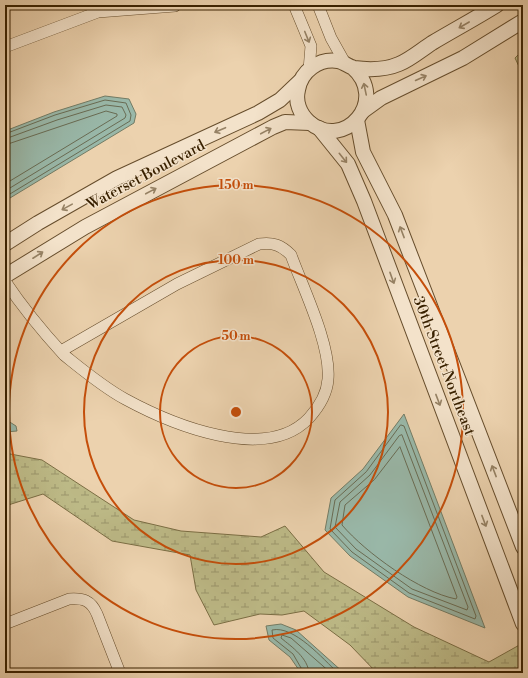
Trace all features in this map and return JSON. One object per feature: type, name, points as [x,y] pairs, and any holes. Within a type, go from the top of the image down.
[{"type":"street","points":[[294,5],[311,46],[297,100],[301,113],[314,125],[336,130],[347,127],[381,98],[463,58],[523,21]]},
{"type":"street","points":[[318,5],[331,38],[349,65],[362,78],[366,90],[366,104],[360,115]]},
{"type":"street","points":[[304,75],[326,62],[379,69],[399,64],[497,5]]},
{"type":"street","points":[[5,48],[98,12],[175,6]]},
{"type":"street","name":"Waterset Boulevard","points":[[5,244],[38,223],[117,178],[258,113],[280,100],[304,75]]},
{"type":"street","name":"30th Street Northeast","points":[[360,115],[363,152],[395,215],[523,547]]},
{"type":"street","name":"Waterset Boulevard","points":[[5,276],[85,227],[273,127],[285,122],[314,125]]},
{"type":"street","name":"30th Street Northeast","points":[[314,125],[348,164],[364,201],[523,624]]},
{"type":"street","points":[[5,281],[22,307],[61,351],[95,380],[125,399],[170,420],[207,432],[241,439],[266,440],[293,432],[318,408],[325,395],[328,379],[328,358],[291,255],[283,247],[271,242],[259,244],[177,284],[61,351]]},
{"type":"street","points":[[5,624],[69,599],[79,598],[86,600],[93,605],[120,673]]},
{"type":"green space","points":[[523,50],[523,75],[515,58]]},
{"type":"green space","points":[[5,453],[42,460],[134,520],[181,531],[261,537],[285,526],[324,572],[414,627],[489,662],[523,643],[523,673],[377,673],[350,645],[304,611],[282,615],[260,614],[214,625],[196,590],[190,555],[112,541],[43,494],[5,506]]},
{"type":"water","points":[[105,96],[129,99],[136,114],[134,123],[5,201],[5,131],[54,112]]},
{"type":"water","points":[[404,414],[485,628],[408,597],[350,556],[325,530],[331,498],[363,469]]},
{"type":"water","points":[[5,419],[16,426],[17,431],[5,432]]},
{"type":"water","points":[[281,624],[296,630],[344,673],[301,673],[290,657],[269,640],[266,626]]}]
